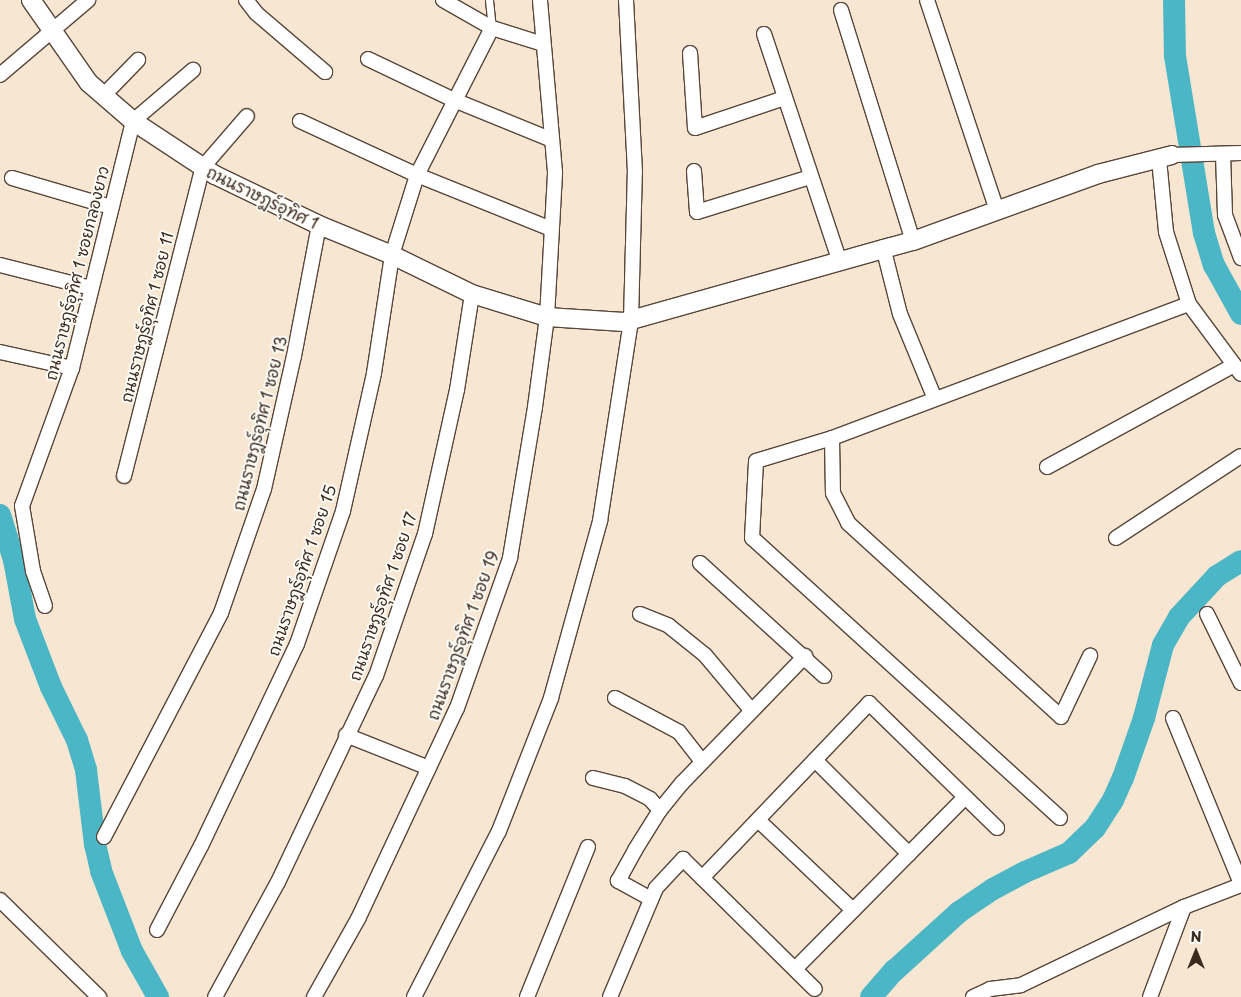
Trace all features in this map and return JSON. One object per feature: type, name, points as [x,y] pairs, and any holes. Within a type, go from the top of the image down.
[{"type":"street","name":"ถนนราษฎร์อุทิศ 1","points":[[31,0],[89,83],[134,121],[215,176],[319,225],[392,255],[472,294],[547,316],[624,322],[632,320],[883,247],[913,241],[1098,174],[1166,157]]},
{"type":"street","points":[[0,75],[88,0]]},
{"type":"street","points":[[246,0],[256,13],[325,72]]},
{"type":"street","points":[[443,0],[492,28],[543,44]]},
{"type":"street","name":"ถนนราษฎร์อุทิศ 1 ซอย 19","points":[[314,997],[358,919],[457,708],[510,558],[535,407],[547,316],[550,229],[555,172],[540,0]]},
{"type":"street","points":[[414,997],[499,831],[550,698],[600,521],[632,320],[635,172],[626,0]]},
{"type":"street","points":[[927,0],[997,210]]},
{"type":"street","points":[[841,10],[913,241]]},
{"type":"street","name":"ถนนราษฎร์อุทิศ 1 ซอย 15","points":[[157,930],[201,846],[293,653],[316,591],[345,502],[374,373],[392,255],[418,175],[454,100],[492,28]]},
{"type":"street","points":[[764,34],[839,260]]},
{"type":"street","points":[[690,53],[695,128],[784,98]]},
{"type":"street","points":[[368,59],[454,100],[552,140]]},
{"type":"street","points":[[104,95],[138,60]]},
{"type":"street","points":[[134,121],[193,70]]},
{"type":"street","points":[[203,167],[247,116]]},
{"type":"street","name":"ถนนราษฎร์อุทิศ 1 ซอยกลองยาว","points":[[45,606],[32,571],[22,506],[72,368],[134,121]]},
{"type":"street","points":[[300,121],[418,175],[550,229]]},
{"type":"street","points":[[1047,467],[1237,369],[1189,304],[1166,232],[1166,157],[1241,153]]},
{"type":"street","points":[[1223,154],[1225,215],[1241,258]]},
{"type":"street","name":"ถนนราษฎร์อุทิศ 1 ซอย 11","points":[[124,476],[203,167]]},
{"type":"street","points":[[694,171],[697,212],[810,177]]},
{"type":"street","points":[[12,178],[111,207]]},
{"type":"street","name":"ถนนราษฎร์อุทิศ 1 ซอย 13","points":[[104,837],[224,604],[264,489],[294,356],[319,225]]},
{"type":"street","points":[[883,247],[900,314],[935,399]]},
{"type":"street","points":[[0,265],[91,288]]},
{"type":"street","name":"ถนนราษฎร์อุทิศ 1 ซอย 17","points":[[215,997],[278,882],[346,735],[376,676],[425,534],[457,390],[472,294]]},
{"type":"street","points":[[1060,818],[752,538],[756,461],[832,438],[1189,304]]},
{"type":"street","points":[[0,352],[72,368]]},
{"type":"street","points":[[832,438],[833,494],[848,523],[1061,717],[1090,656]]},
{"type":"street","points":[[1116,538],[1241,456]]},
{"type":"street","points":[[700,563],[805,656],[824,676]]},
{"type":"street","points":[[640,614],[669,626],[705,655],[752,711]]},
{"type":"street","points":[[1207,614],[1241,683]]},
{"type":"street","points":[[652,899],[618,881],[634,850],[660,810],[682,782],[805,656]]},
{"type":"street","points":[[615,698],[679,732],[702,761]]},
{"type":"street","points":[[702,878],[869,703],[997,828]]},
{"type":"street","points":[[973,997],[990,989],[1021,985],[1184,907],[1241,884],[1173,718]]},
{"type":"street","points":[[346,735],[429,768]]},
{"type":"street","points":[[815,760],[909,854]]},
{"type":"street","points":[[592,778],[625,786],[650,799],[660,810]]},
{"type":"street","points":[[795,969],[965,797]]},
{"type":"street","points":[[758,820],[853,910]]},
{"type":"street","points":[[527,997],[588,847]]},
{"type":"street","points":[[610,997],[656,888],[683,859],[815,989]]},
{"type":"street","points":[[0,900],[99,997]]},
{"type":"street","points":[[1150,997],[1184,907]]},
{"type":"lane","points":[[490,0],[492,28]]},
{"type":"waterway","points":[[1174,0],[1175,56],[1204,233],[1214,265],[1241,314]]},
{"type":"waterway","points":[[0,515],[14,560],[25,619],[51,687],[77,740],[86,770],[95,844],[101,871],[132,951],[158,997]]},
{"type":"waterway","points":[[871,997],[894,971],[959,912],[993,889],[1025,872],[1069,853],[1095,828],[1113,800],[1123,778],[1144,718],[1163,645],[1179,617],[1217,576],[1241,561]]}]
